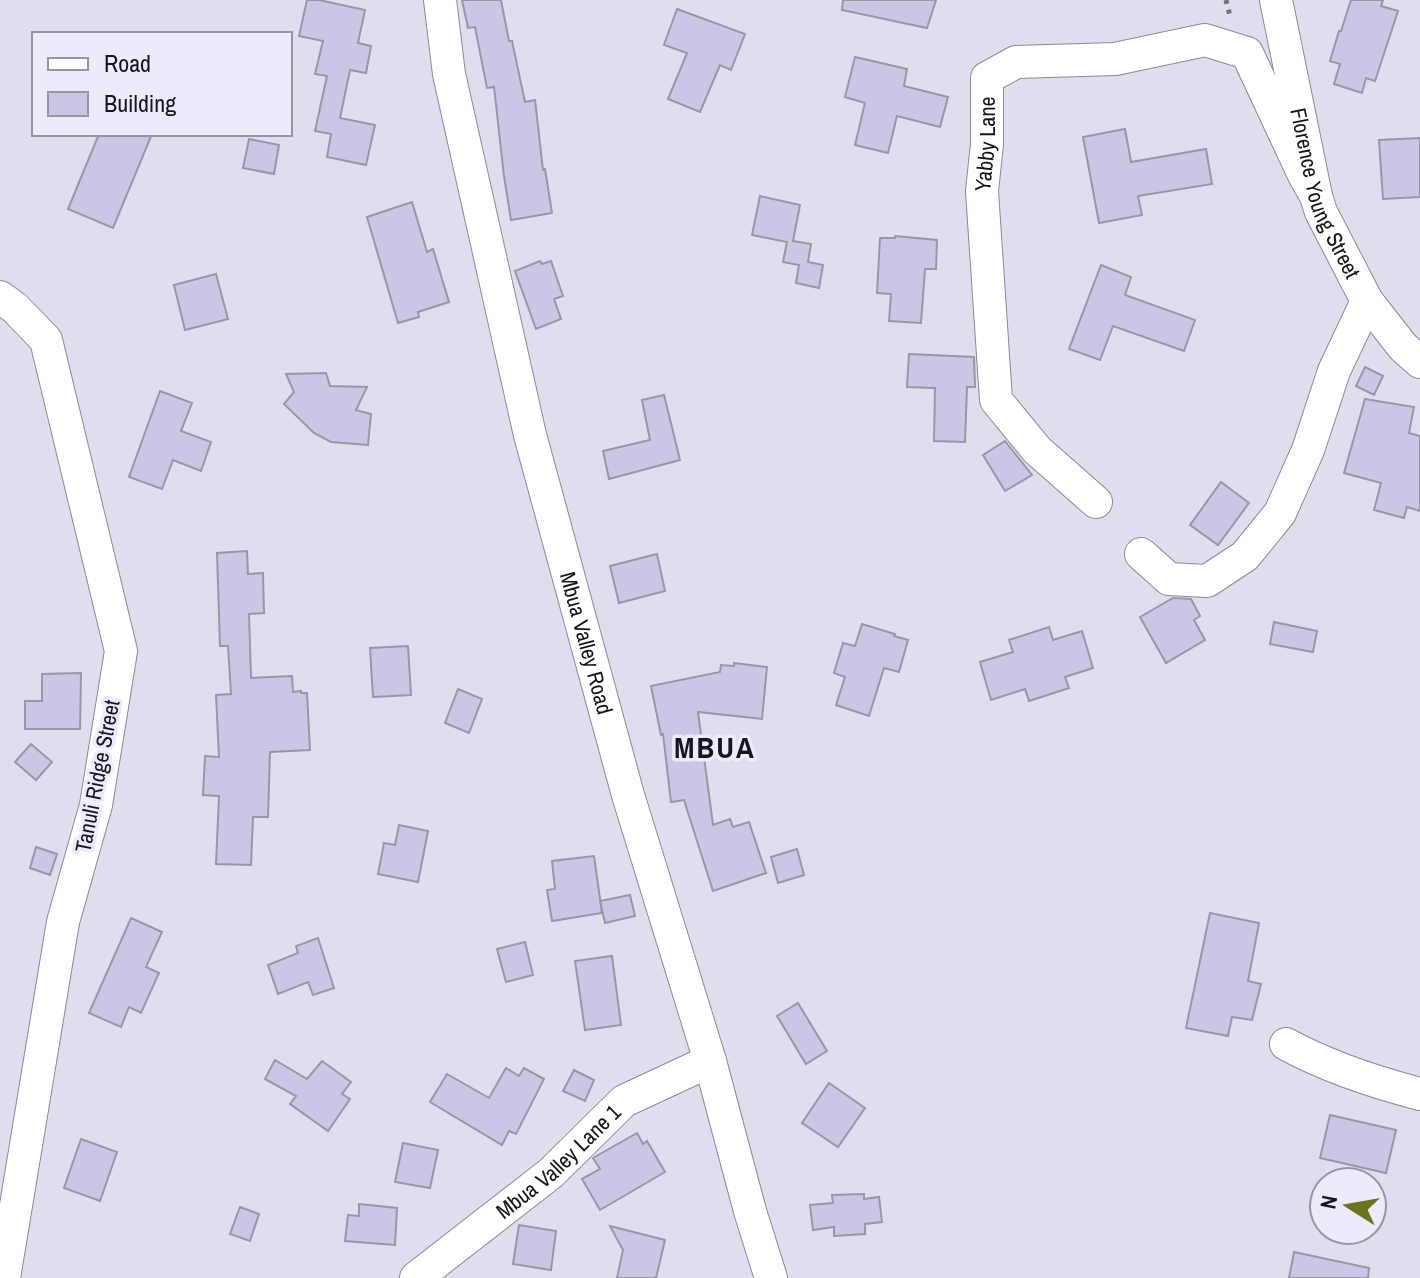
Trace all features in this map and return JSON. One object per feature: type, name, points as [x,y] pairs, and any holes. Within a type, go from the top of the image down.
[{"type":"street","name":"Mbua Valley Road","points":[[440,0],[449,74],[530,435],[628,795],[710,1061],[771,1278]]},
{"type":"street","name":"Florence Young Street","points":[[1276,0],[1321,212],[1367,301],[1403,347],[1420,362]]},
{"type":"street","name":"Yabby Lane","points":[[1096,502],[1037,450],[996,400],[982,191],[987,144],[987,78],[1016,62],[1115,59],[1205,40],[1247,53],[1316,196]]},
{"type":"street","name":"Tanuli Ridge Street","points":[[0,297],[46,340],[121,651],[96,805],[63,922],[4,1278]]},
{"type":"street","points":[[1141,554],[1169,579],[1207,581],[1245,556],[1280,513],[1308,450],[1334,371],[1367,301]]},
{"type":"street","points":[[1286,1044],[1312,1058],[1420,1094]]},
{"type":"street","name":"Mbua Valley Lane 1","points":[[416,1278],[551,1173],[624,1101],[710,1061]]},
{"type":"building","points":[[307,0],[365,10],[358,43],[371,46],[366,73],[350,70],[340,118],[375,125],[366,165],[327,157],[331,134],[315,131],[327,76],[315,74],[323,41],[299,36]]},
{"type":"building","points":[[462,0],[501,0],[525,102],[535,100],[543,170],[552,213],[511,220],[494,87],[487,88],[475,27],[468,28]]},
{"type":"building","points":[[843,0],[936,0],[927,28],[842,10]]},
{"type":"building","points":[[1351,0],[1383,0],[1381,6],[1398,11],[1375,81],[1366,78],[1362,93],[1334,84],[1340,64],[1330,61]]},
{"type":"building","points":[[677,9],[745,34],[731,70],[720,65],[700,112],[668,99],[687,53],[664,45]]},
{"type":"building","points":[[855,57],[907,69],[904,86],[948,97],[940,127],[897,116],[888,153],[855,145],[865,103],[845,97]]},
{"type":"building","points":[[1125,129],[1131,162],[1206,149],[1212,184],[1138,196],[1142,215],[1099,223],[1083,137]]},
{"type":"building","points":[[98,136],[151,136],[113,228],[68,209]]},
{"type":"building","points":[[1420,138],[1420,197],[1383,199],[1379,140]]},
{"type":"building","points":[[249,139],[279,145],[274,174],[243,168]]},
{"type":"building","points":[[760,196],[800,205],[793,241],[811,244],[808,262],[823,265],[819,288],[796,283],[799,265],[783,262],[787,242],[752,235]]},
{"type":"building","points":[[412,202],[427,252],[433,249],[449,302],[418,312],[419,317],[398,323],[367,217]]},
{"type":"building","points":[[895,236],[937,240],[936,269],[925,269],[921,323],[889,321],[891,294],[877,293],[880,238]]},
{"type":"building","points":[[540,261],[542,264],[551,261],[563,296],[554,299],[561,319],[536,329],[515,271]]},
{"type":"building","points":[[1101,265],[1131,277],[1125,295],[1195,320],[1184,351],[1113,326],[1100,360],[1069,349]]},
{"type":"building","points":[[216,274],[228,319],[185,330],[174,285]]},
{"type":"building","points":[[909,354],[974,357],[975,387],[967,387],[965,442],[934,441],[935,388],[907,387]]},
{"type":"building","points":[[1365,367],[1383,376],[1374,395],[1356,386]]},
{"type":"building","points":[[326,373],[330,386],[367,387],[356,410],[371,414],[368,445],[331,442],[314,433],[284,404],[294,392],[286,374]]},
{"type":"building","points":[[160,391],[192,403],[181,431],[211,442],[201,471],[173,460],[162,489],[129,477]]},
{"type":"building","points":[[664,395],[680,460],[609,479],[603,451],[650,440],[642,400]]},
{"type":"building","points":[[1365,399],[1414,407],[1409,433],[1420,436],[1420,511],[1407,507],[1404,518],[1374,510],[1381,483],[1344,473]]},
{"type":"building","points":[[1005,441],[1032,475],[1005,491],[983,455]]},
{"type":"building","points":[[1221,482],[1249,503],[1218,545],[1190,525]]},
{"type":"building","points":[[247,551],[248,574],[263,573],[264,613],[249,614],[251,678],[292,676],[293,692],[307,693],[310,750],[270,752],[268,817],[253,817],[251,865],[216,864],[219,796],[203,795],[205,756],[219,757],[216,695],[231,694],[228,646],[220,646],[217,553]]},
{"type":"building","points":[[657,554],[665,591],[619,603],[610,566]]},
{"type":"building","points":[[1173,598],[1191,599],[1200,616],[1194,620],[1205,640],[1166,663],[1140,617]]},
{"type":"building","points":[[1274,622],[1317,631],[1313,652],[1270,644]]},
{"type":"building","points":[[862,624],[908,640],[899,672],[884,668],[869,716],[836,705],[845,677],[834,673],[843,643],[855,646]]},
{"type":"building","points":[[1049,627],[1053,640],[1082,631],[1093,668],[1065,677],[1069,688],[1029,701],[1025,689],[991,700],[980,662],[1013,652],[1009,640]]},
{"type":"building","points":[[408,646],[411,695],[373,697],[370,648]]},
{"type":"building","points":[[734,663],[767,667],[762,719],[698,712],[713,825],[730,819],[733,827],[749,822],[766,873],[713,891],[684,800],[671,802],[663,734],[651,686],[720,672],[721,665],[734,666]]},
{"type":"building","points":[[81,673],[80,729],[25,729],[25,701],[42,701],[42,674]]},
{"type":"building","points":[[458,689],[482,699],[469,733],[445,723]]},
{"type":"building","points":[[31,744],[52,762],[36,780],[15,762]]},
{"type":"building","points":[[399,825],[428,831],[418,882],[378,874],[384,843],[395,845]]},
{"type":"building","points":[[36,847],[57,854],[50,875],[30,868]]},
{"type":"building","points":[[797,849],[804,875],[778,883],[771,857]]},
{"type":"building","points":[[594,856],[602,913],[552,921],[547,890],[555,889],[552,861]]},
{"type":"building","points":[[630,895],[635,916],[605,923],[600,901]]},
{"type":"building","points":[[1210,913],[1259,923],[1248,981],[1261,984],[1252,1020],[1232,1017],[1228,1036],[1186,1028]]},
{"type":"building","points":[[131,918],[162,932],[146,967],[159,973],[141,1013],[129,1007],[121,1027],[89,1013]]},
{"type":"building","points":[[318,938],[334,988],[313,995],[308,982],[278,994],[268,965],[298,953],[296,946]]},
{"type":"building","points":[[525,942],[533,975],[506,982],[497,949]]},
{"type":"building","points":[[612,956],[621,1025],[585,1030],[575,961]]},
{"type":"building","points":[[798,1003],[827,1051],[806,1064],[777,1016]]},
{"type":"building","points":[[275,1060],[307,1079],[322,1061],[351,1082],[342,1094],[350,1099],[328,1131],[290,1104],[296,1096],[265,1079]]},
{"type":"building","points":[[506,1068],[519,1076],[524,1068],[544,1079],[516,1134],[509,1131],[502,1145],[430,1102],[447,1074],[489,1098]]},
{"type":"building","points":[[574,1070],[594,1080],[585,1101],[563,1091]]},
{"type":"building","points":[[829,1083],[865,1108],[838,1147],[802,1123]]},
{"type":"building","points":[[1330,1115],[1396,1130],[1388,1166],[1355,1166],[1320,1158]]},
{"type":"building","points":[[637,1133],[643,1144],[647,1141],[665,1172],[600,1210],[582,1179],[600,1169],[593,1158]]},
{"type":"building","points":[[81,1139],[117,1152],[100,1201],[64,1188]]},
{"type":"building","points":[[403,1143],[438,1150],[430,1188],[395,1182]]},
{"type":"building","points":[[864,1194],[864,1199],[879,1197],[882,1222],[865,1224],[865,1234],[834,1236],[834,1227],[813,1230],[810,1205],[833,1203],[832,1195]]},
{"type":"building","points":[[359,1204],[397,1208],[395,1245],[345,1241],[348,1215],[359,1216]]},
{"type":"building","points":[[240,1207],[259,1214],[250,1241],[230,1234]]},
{"type":"building","points":[[519,1225],[556,1231],[551,1270],[513,1264]]},
{"type":"building","points":[[610,1226],[665,1240],[656,1278],[617,1278],[623,1250]]},
{"type":"building","points":[[1294,1252],[1369,1268],[1368,1278],[1289,1278]]},
{"type":"district","name":"MBUA","points":[[715,748]]}]
